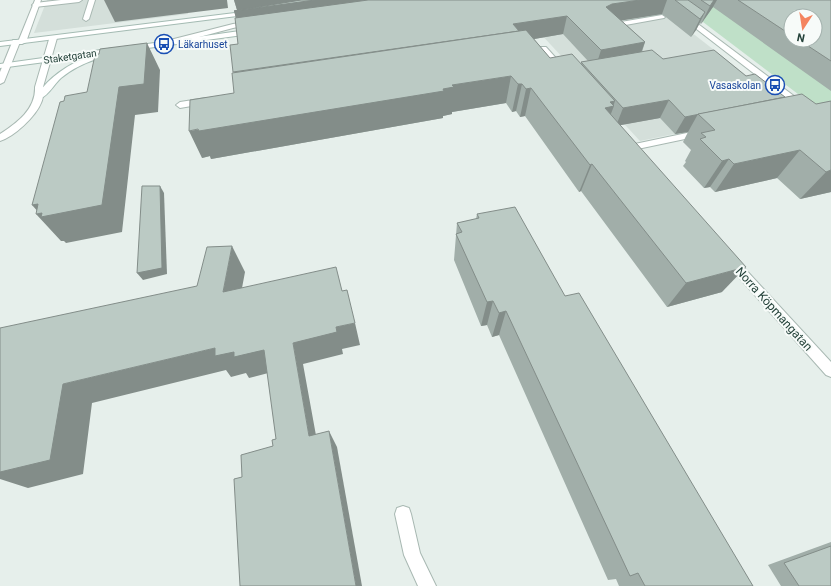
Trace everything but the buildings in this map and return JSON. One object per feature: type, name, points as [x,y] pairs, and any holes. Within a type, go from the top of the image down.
[{"type":"street","points":[[0,82],[4,65],[19,42],[36,2],[79,0]]},
{"type":"street","points":[[86,19],[92,0]]},
{"type":"street","points":[[662,0],[810,112],[800,113]]},
{"type":"street","name":"Staketgatan","points":[[0,44],[258,12]]},
{"type":"street","points":[[612,31],[606,26],[662,17]]},
{"type":"street","points":[[173,42],[233,26],[255,22]]},
{"type":"street","name":"Staketgatan","points":[[4,65],[259,30]]},
{"type":"street","points":[[41,95],[39,87],[53,38]]},
{"type":"street","points":[[0,138],[27,117],[36,106],[41,95],[56,78],[75,65],[94,57],[126,49]]},
{"type":"street","points":[[539,49],[569,77]]},
{"type":"street","points":[[180,105],[211,100]]},
{"type":"street","points":[[628,148],[714,130]]},
{"type":"street","points":[[618,136],[639,160]]},
{"type":"street","name":"Norra Köpmangatan","points":[[724,253],[831,371]]},
{"type":"street","points":[[403,514],[412,555],[427,586]]},
{"type":"shaded area","points":[[47,0],[188,0],[188,14],[34,33]]},
{"type":"shaded area","points":[[540,0],[650,0],[791,110],[640,141],[513,4]]},
{"type":"green space","points":[[674,0],[783,15],[783,48],[823,48],[823,34],[831,27],[831,119]]},
{"type":"place","name":"Läkarhuset","points":[[164,44]]},
{"type":"place","name":"Vasaskolan","points":[[775,85]]}]
